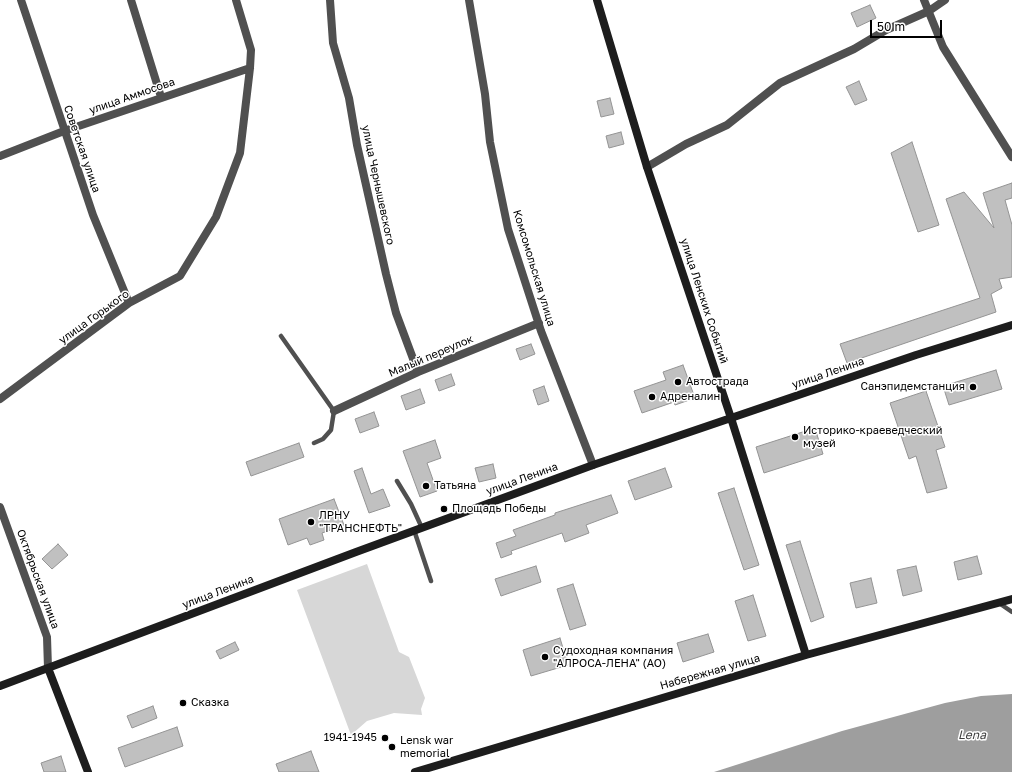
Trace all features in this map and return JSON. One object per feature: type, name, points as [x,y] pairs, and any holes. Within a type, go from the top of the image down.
[{"type":"street","name":"Советская улица","points":[[21,0],[93,215],[129,303]]},
{"type":"street","points":[[131,0],[161,97]]},
{"type":"street","name":"улица Горького","points":[[0,399],[129,303],[180,276],[216,217],[240,153],[250,68],[251,50],[236,0]]},
{"type":"street","name":"улица Чернышевского","points":[[330,0],[333,43],[349,98],[357,145],[386,274],[396,313],[418,372]]},
{"type":"street","name":"Комсомольская улица","points":[[469,0],[485,94],[490,142],[508,229],[539,323],[593,465]]},
{"type":"street","name":"улица Ленских Событий","points":[[597,0],[647,167],[731,418],[806,655]]},
{"type":"street","points":[[924,0],[943,47],[1012,157]]},
{"type":"street","points":[[647,167],[686,144],[727,125],[780,83],[854,48],[886,30],[929,11],[946,0]]},
{"type":"street","name":"улица Аммосова","points":[[0,156],[64,131],[250,68]]},
{"type":"street","name":"Малый переулок","points":[[334,411],[418,372],[539,323]]},
{"type":"street","name":"улица Ленина","points":[[0,686],[593,465],[1012,325]]},
{"type":"street","name":"Октябрьская улица","points":[[0,507],[47,637],[48,668],[88,772]]},
{"type":"street","name":"Набережная улица","points":[[415,772],[806,655],[1012,599]]},
{"type":"lane","points":[[281,336],[334,411],[331,430],[324,439],[314,443]]},
{"type":"lane","points":[[397,481],[411,504],[431,581]]},
{"type":"lane","points":[[999,603],[1012,612]]},
{"type":"shaded area","points":[[367,564],[399,652],[409,657],[425,698],[421,709],[422,715],[394,713],[367,721],[351,735],[297,590]]},
{"type":"water","name":"Lena","points":[[1012,694],[1012,772],[714,772],[842,731],[945,703],[981,696]]},
{"type":"building","points":[[870,5],[876,18],[857,27],[851,13]]},
{"type":"building","points":[[859,81],[867,100],[855,105],[846,87]]},
{"type":"building","points":[[610,98],[614,114],[601,117],[597,101]]},
{"type":"building","points":[[621,132],[624,144],[609,148],[606,136]]},
{"type":"building","points":[[912,142],[939,225],[918,232],[891,153]]},
{"type":"building","points":[[1012,183],[1012,198],[1005,200],[1012,225],[1012,277],[999,279],[1002,288],[991,294],[996,312],[847,363],[840,344],[980,298],[946,199],[964,192],[994,228],[983,193]]},
{"type":"building","points":[[531,344],[535,354],[520,360],[516,349]]},
{"type":"building","points":[[683,365],[695,398],[675,405],[674,402],[642,413],[634,391],[666,380],[663,372]]},
{"type":"building","name":"Санэпидемстанция","points":[[996,370],[1002,389],[949,405],[943,386]]},
{"type":"building","points":[[451,374],[455,385],[439,391],[435,380]]},
{"type":"building","points":[[544,386],[549,401],[538,405],[533,390]]},
{"type":"building","points":[[420,389],[425,403],[406,410],[401,396]]},
{"type":"building","points":[[926,391],[945,447],[936,450],[947,488],[927,493],[916,456],[909,459],[890,403]]},
{"type":"building","points":[[374,412],[379,426],[360,433],[355,419]]},
{"type":"building","points":[[815,428],[823,454],[764,473],[756,447]]},
{"type":"building","points":[[435,440],[441,458],[427,463],[437,491],[420,497],[403,451]]},
{"type":"building","points":[[299,443],[304,457],[251,476],[246,462]]},
{"type":"building","points":[[493,464],[496,478],[479,482],[475,468]]},
{"type":"building","points":[[362,468],[371,494],[383,489],[390,506],[369,513],[354,471]]},
{"type":"building","points":[[665,468],[672,487],[635,500],[628,481]]},
{"type":"building","points":[[734,488],[759,565],[744,570],[718,493]]},
{"type":"building","points":[[611,495],[618,513],[586,525],[589,533],[565,542],[562,533],[511,551],[512,554],[501,558],[496,543],[516,536],[513,530],[555,515],[555,513]]},
{"type":"building","name":"ЛРНУ \"ТРАНСНЕФТЬ\"","points":[[334,499],[344,525],[322,533],[324,540],[310,545],[307,538],[288,545],[279,519]]},
{"type":"building","points":[[800,541],[824,617],[811,622],[786,545]]},
{"type":"building","points":[[58,544],[68,555],[52,569],[42,559]]},
{"type":"building","points":[[977,556],[982,574],[958,580],[954,562]]},
{"type":"building","points":[[536,566],[541,582],[501,596],[495,579]]},
{"type":"building","points":[[916,566],[922,591],[903,596],[897,570]]},
{"type":"building","points":[[871,578],[877,603],[856,608],[850,583]]},
{"type":"building","points":[[573,584],[586,625],[570,630],[557,589]]},
{"type":"building","points":[[753,595],[766,636],[748,641],[735,601]]},
{"type":"building","points":[[708,634],[714,652],[683,662],[677,643]]},
{"type":"building","name":"Судоходная компания \"АЛРОСА-ЛЕНА\" (АО)","points":[[560,638],[568,665],[531,676],[523,650]]},
{"type":"building","points":[[235,642],[239,650],[220,659],[216,651]]},
{"type":"building","points":[[153,706],[157,718],[132,728],[127,716]]},
{"type":"building","points":[[177,727],[183,746],[125,767],[118,748]]},
{"type":"building","points":[[311,751],[319,772],[279,772],[276,764]]},
{"type":"building","points":[[61,756],[66,772],[44,772],[41,763]]},
{"type":"place","name":"Автострада","points":[[678,382]]},
{"type":"place","name":"Санэпидемстанция","points":[[973,387]]},
{"type":"place","name":"Адреналин","points":[[652,397]]},
{"type":"place","name":"Историко-краеведческий музей","points":[[795,437]]},
{"type":"place","name":"Татьяна","points":[[426,486]]},
{"type":"place","name":"Площадь Победы","points":[[444,509]]},
{"type":"place","name":"ЛРНУ \"ТРАНСНЕФТЬ\"","points":[[311,522]]},
{"type":"place","name":"Судоходная компания \"АЛРОСА-ЛЕНА\" (АО)","points":[[545,657]]},
{"type":"place","name":"Сказка","points":[[183,703]]},
{"type":"place","name":"1941-1945","points":[[385,738]]},
{"type":"place","name":"Lensk war memorial","points":[[392,747]]}]
